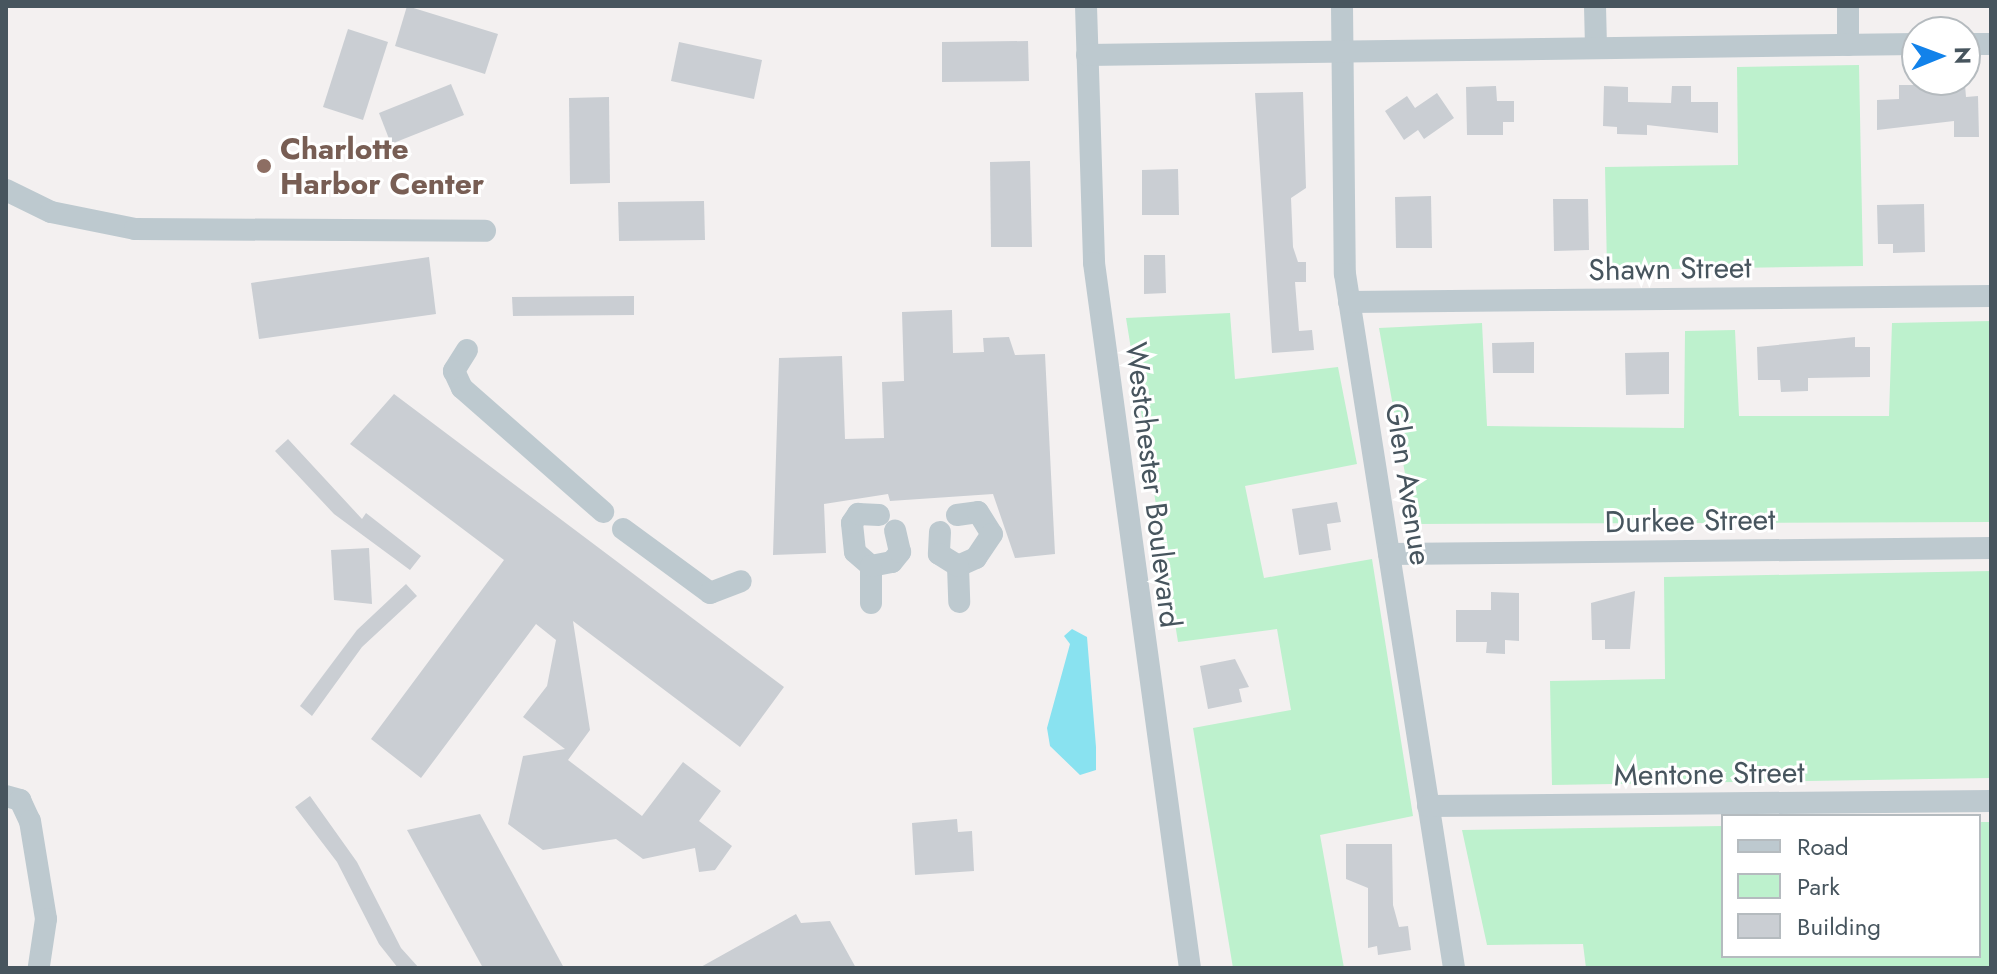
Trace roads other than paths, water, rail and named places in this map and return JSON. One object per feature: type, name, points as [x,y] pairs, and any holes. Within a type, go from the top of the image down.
[{"type":"street","name":"Westchester Boulevard","points":[[1086,6],[1094,263],[1190,968]]},
{"type":"street","name":"Glen Avenue","points":[[1342,6],[1349,302],[1454,968]]},
{"type":"street","points":[[1595,6],[1596,47]]},
{"type":"street","points":[[1848,6],[1848,45]]},
{"type":"street","points":[[1087,55],[1901,44]]},
{"type":"street","points":[[6,190],[72,216],[135,229],[485,231]]},
{"type":"street","name":"Shawn Street","points":[[1349,302],[1991,296]]},
{"type":"street","points":[[467,350],[454,371],[462,388],[603,512]]},
{"type":"street","points":[[957,515],[978,512],[992,534],[976,558],[958,566]]},
{"type":"street","points":[[871,603],[871,566],[855,552],[852,523],[858,514],[879,515]]},
{"type":"street","points":[[623,529],[710,593],[741,581]]},
{"type":"street","points":[[871,566],[892,562],[900,552],[895,531]]},
{"type":"street","points":[[940,532],[939,554],[958,566]]},
{"type":"street","name":"Durkee Street","points":[[1389,554],[1991,548]]},
{"type":"street","points":[[958,566],[959,602]]},
{"type":"street","points":[[6,796],[20,800],[30,821],[46,919],[36,967]]},
{"type":"street","name":"Mentone Street","points":[[1428,806],[1991,801]]},
{"type":"water","points":[[1072,629],[1087,637],[1096,747],[1096,770],[1080,775],[1050,746],[1047,728],[1070,644],[1064,636]]},
{"type":"place","name":"Charlotte Harbor Center","points":[[264,166]]}]
